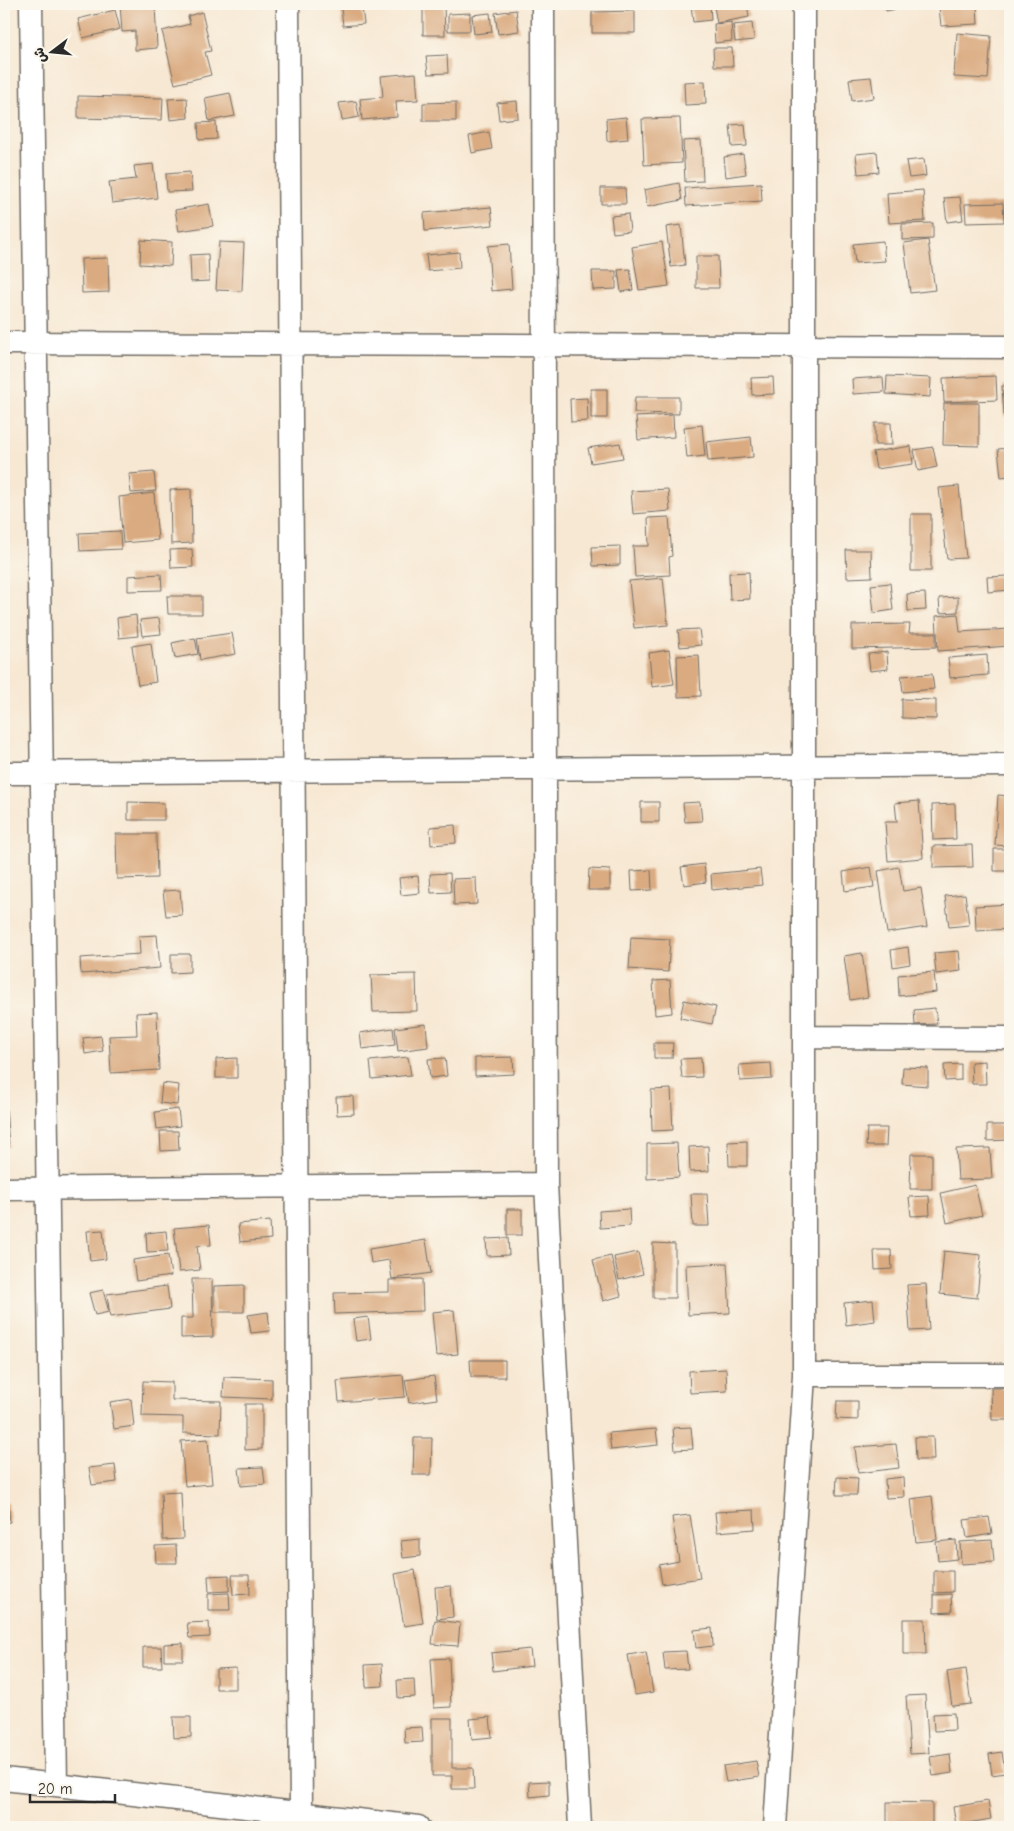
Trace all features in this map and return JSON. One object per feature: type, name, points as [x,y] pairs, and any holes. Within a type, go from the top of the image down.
[{"type":"street","points":[[32,4],[56,1785]]},
{"type":"street","points":[[288,4],[301,1813]]},
{"type":"street","points":[[543,4],[546,1184],[580,1827]]},
{"type":"street","points":[[775,1827],[804,1375],[804,4]]},
{"type":"street","points":[[4,343],[1010,347]]},
{"type":"street","points":[[4,773],[1010,765]]},
{"type":"street","points":[[804,1038],[1010,1038]]},
{"type":"street","points":[[4,1189],[546,1184]]},
{"type":"street","points":[[804,1375],[1010,1375]]},
{"type":"street","points":[[4,1779],[418,1827]]},
{"type":"building","points":[[120,4],[155,4],[157,48],[135,50],[135,31],[122,32]]},
{"type":"building","points":[[423,4],[444,4],[445,35],[423,35]]},
{"type":"building","points":[[691,4],[710,4],[711,20],[693,22]]},
{"type":"building","points":[[747,4],[749,17],[717,23],[714,7]]},
{"type":"building","points":[[885,4],[907,4],[908,7],[886,11]]},
{"type":"building","points":[[977,5],[978,24],[941,26],[939,7]]},
{"type":"building","points":[[362,7],[364,24],[343,26],[341,8]]},
{"type":"building","points":[[115,10],[120,29],[83,38],[78,19]]},
{"type":"building","points":[[516,10],[519,31],[498,34],[495,13]]},
{"type":"building","points":[[635,11],[635,33],[592,33],[592,12]]},
{"type":"building","points":[[202,12],[211,51],[205,52],[211,75],[175,84],[162,31],[190,24],[188,16]]},
{"type":"building","points":[[470,13],[470,31],[448,31],[448,14]]},
{"type":"building","points":[[490,13],[492,32],[474,34],[472,15]]},
{"type":"building","points":[[731,22],[732,41],[715,43],[714,24]]},
{"type":"building","points":[[752,23],[754,40],[735,42],[733,25]]},
{"type":"building","points":[[957,33],[991,36],[988,79],[954,77]]},
{"type":"building","points":[[713,48],[732,48],[733,66],[714,66]]},
{"type":"building","points":[[447,55],[448,73],[428,74],[426,56]]},
{"type":"building","points":[[416,73],[418,100],[396,101],[397,117],[362,120],[360,99],[383,97],[381,76]]},
{"type":"building","points":[[871,77],[874,98],[852,101],[849,79]]},
{"type":"building","points":[[705,81],[706,104],[685,105],[684,82]]},
{"type":"building","points":[[230,93],[235,116],[209,121],[205,98]]},
{"type":"building","points":[[78,96],[163,98],[162,120],[78,118]]},
{"type":"building","points":[[187,98],[188,118],[170,120],[168,99]]},
{"type":"building","points":[[356,101],[359,117],[342,120],[339,103]]},
{"type":"building","points":[[517,101],[518,118],[499,120],[497,103]]},
{"type":"building","points":[[456,102],[456,121],[423,121],[423,103]]},
{"type":"building","points":[[626,117],[628,139],[607,141],[606,119]]},
{"type":"building","points":[[680,118],[682,163],[644,165],[642,119]]},
{"type":"building","points":[[216,122],[217,139],[199,140],[198,123]]},
{"type":"building","points":[[745,124],[747,146],[732,147],[730,125]]},
{"type":"building","points":[[489,132],[492,149],[472,153],[469,136]]},
{"type":"building","points":[[701,140],[703,181],[685,182],[683,141]]},
{"type":"building","points":[[877,152],[879,172],[858,174],[856,154]]},
{"type":"building","points":[[743,154],[746,174],[726,177],[724,157]]},
{"type":"building","points":[[924,159],[926,176],[909,178],[906,161]]},
{"type":"building","points":[[153,164],[157,198],[112,203],[109,182],[136,179],[134,166]]},
{"type":"building","points":[[190,172],[192,191],[167,192],[166,174]]},
{"type":"building","points":[[679,183],[682,200],[647,207],[644,190]]},
{"type":"building","points":[[761,183],[762,201],[686,206],[685,188]]},
{"type":"building","points":[[601,188],[625,188],[626,204],[601,204]]},
{"type":"building","points":[[923,190],[925,221],[889,223],[887,193]]},
{"type":"building","points":[[960,197],[963,220],[947,222],[944,198]]},
{"type":"building","points":[[1003,203],[1004,222],[966,223],[965,204]]},
{"type":"building","points":[[209,204],[213,226],[179,231],[175,210]]},
{"type":"building","points":[[491,207],[493,225],[425,231],[424,213]]},
{"type":"building","points":[[628,214],[630,231],[613,233],[611,216]]},
{"type":"building","points":[[933,223],[933,239],[902,240],[902,224]]},
{"type":"building","points":[[681,225],[685,265],[671,267],[666,227]]},
{"type":"building","points":[[141,240],[172,242],[171,266],[140,264]]},
{"type":"building","points":[[928,240],[935,290],[910,293],[904,243]]},
{"type":"building","points":[[883,241],[885,261],[855,263],[853,244]]},
{"type":"building","points":[[219,242],[244,243],[242,291],[216,290]]},
{"type":"building","points":[[662,242],[669,286],[639,290],[632,247]]},
{"type":"building","points":[[509,244],[512,289],[491,291],[488,246]]},
{"type":"building","points":[[459,252],[460,268],[428,271],[426,255]]},
{"type":"building","points":[[208,254],[209,281],[191,282],[190,255]]},
{"type":"building","points":[[696,256],[718,256],[719,288],[696,288]]},
{"type":"building","points":[[108,258],[109,292],[82,293],[81,259]]},
{"type":"building","points":[[630,269],[633,290],[621,292],[618,270]]},
{"type":"building","points":[[592,271],[616,271],[616,289],[593,290]]},
{"type":"building","points":[[887,376],[931,378],[930,397],[886,394]]},
{"type":"building","points":[[996,376],[997,400],[944,402],[943,378]]},
{"type":"building","points":[[773,377],[774,394],[752,395],[751,378]]},
{"type":"building","points":[[883,377],[884,392],[853,394],[852,379]]},
{"type":"building","points":[[1010,385],[1010,416],[1004,416],[1002,386]]},
{"type":"building","points":[[591,389],[607,389],[607,418],[591,418]]},
{"type":"building","points":[[635,397],[679,397],[679,414],[634,413]]},
{"type":"building","points":[[587,398],[588,421],[571,422],[570,399]]},
{"type":"building","points":[[944,403],[979,403],[979,446],[943,445]]},
{"type":"building","points":[[673,415],[674,437],[638,440],[636,417]]},
{"type":"building","points":[[875,423],[891,423],[892,445],[875,445]]},
{"type":"building","points":[[702,425],[705,456],[687,458],[684,427]]},
{"type":"building","points":[[751,437],[753,457],[708,461],[706,442]]},
{"type":"building","points":[[620,443],[623,458],[591,463],[588,448]]},
{"type":"building","points":[[911,446],[913,464],[876,469],[873,452]]},
{"type":"building","points":[[933,447],[937,467],[918,471],[914,450]]},
{"type":"building","points":[[1010,448],[1010,476],[1001,477],[998,449]]},
{"type":"building","points":[[154,472],[156,491],[131,493],[129,474]]},
{"type":"building","points":[[959,486],[966,558],[947,559],[939,488]]},
{"type":"building","points":[[191,489],[192,543],[171,544],[170,490]]},
{"type":"building","points":[[668,489],[670,511],[633,514],[631,491]]},
{"type":"building","points":[[154,493],[158,540],[123,543],[119,497]]},
{"type":"building","points":[[911,514],[931,514],[931,571],[911,571]]},
{"type":"building","points":[[669,517],[672,556],[669,557],[670,575],[635,577],[633,546],[649,546],[648,518]]},
{"type":"building","points":[[120,531],[121,549],[80,551],[79,533]]},
{"type":"building","points":[[620,546],[620,565],[593,566],[592,547]]},
{"type":"building","points":[[192,549],[193,567],[171,568],[170,550]]},
{"type":"building","points":[[846,550],[871,550],[872,577],[847,578]]},
{"type":"building","points":[[749,572],[750,599],[730,600],[729,573]]},
{"type":"building","points":[[161,574],[162,590],[128,591],[128,576]]},
{"type":"building","points":[[1008,576],[1010,590],[988,592],[987,577]]},
{"type":"building","points":[[663,578],[668,625],[634,628],[629,581]]},
{"type":"building","points":[[890,583],[893,610],[874,613],[871,585]]},
{"type":"building","points":[[925,593],[926,610],[908,611],[907,594]]},
{"type":"building","points":[[167,596],[202,596],[202,614],[168,614]]},
{"type":"building","points":[[958,597],[958,612],[940,613],[939,598]]},
{"type":"building","points":[[958,614],[960,632],[1010,629],[1010,646],[938,651],[936,616]]},
{"type":"building","points":[[136,615],[138,636],[119,638],[117,618]]},
{"type":"building","points":[[159,618],[161,634],[142,636],[140,620]]},
{"type":"building","points":[[910,624],[909,633],[936,633],[936,647],[852,649],[852,625]]},
{"type":"building","points":[[699,629],[701,645],[680,647],[678,630]]},
{"type":"building","points":[[232,633],[236,654],[200,660],[197,638]]},
{"type":"building","points":[[195,638],[198,654],[175,658],[172,643]]},
{"type":"building","points":[[151,643],[156,682],[138,685],[132,646]]},
{"type":"building","points":[[669,650],[674,684],[652,687],[649,653]]},
{"type":"building","points":[[887,652],[888,669],[870,671],[868,654]]},
{"type":"building","points":[[699,655],[701,696],[678,697],[677,656]]},
{"type":"building","points":[[987,655],[988,675],[950,678],[948,658]]},
{"type":"building","points":[[932,674],[934,689],[903,692],[901,676]]},
{"type":"building","points":[[902,699],[936,700],[936,719],[902,718]]},
{"type":"building","points":[[998,795],[1010,796],[1010,846],[995,845]]},
{"type":"building","points":[[919,801],[923,858],[888,861],[885,822],[897,822],[895,803]]},
{"type":"building","points":[[128,802],[164,803],[164,820],[128,820]]},
{"type":"building","points":[[641,802],[659,802],[659,822],[641,822]]},
{"type":"building","points":[[700,802],[702,821],[685,822],[683,803]]},
{"type":"building","points":[[955,804],[956,839],[933,840],[932,805]]},
{"type":"building","points":[[455,825],[456,843],[431,845],[430,827]]},
{"type":"building","points":[[116,834],[156,834],[157,878],[117,879]]},
{"type":"building","points":[[972,845],[973,867],[933,868],[933,846]]},
{"type":"building","points":[[994,849],[1010,849],[1010,871],[994,871]]},
{"type":"building","points":[[704,864],[706,882],[684,885],[681,867]]},
{"type":"building","points":[[871,867],[874,887],[845,891],[843,872]]},
{"type":"building","points":[[899,867],[903,891],[921,888],[927,927],[887,933],[878,871]]},
{"type":"building","points":[[589,869],[610,870],[610,890],[588,890]]},
{"type":"building","points":[[760,869],[762,885],[712,890],[711,874]]},
{"type":"building","points":[[651,870],[652,890],[632,891],[631,871]]},
{"type":"building","points":[[450,873],[451,892],[431,893],[430,874]]},
{"type":"building","points":[[418,876],[420,893],[401,895],[399,878]]},
{"type":"building","points":[[476,878],[477,904],[454,905],[453,879]]},
{"type":"building","points":[[180,890],[182,915],[166,916],[163,891]]},
{"type":"building","points":[[965,894],[969,925],[949,927],[945,896]]},
{"type":"building","points":[[1010,904],[1010,929],[976,931],[975,906]]},
{"type":"building","points":[[157,935],[160,968],[81,974],[80,958],[140,954],[139,936]]},
{"type":"building","points":[[631,937],[670,939],[668,972],[629,969]]},
{"type":"building","points":[[908,947],[910,964],[893,967],[891,950]]},
{"type":"building","points":[[959,951],[961,971],[936,974],[934,953]]},
{"type":"building","points":[[862,953],[868,997],[850,1000],[844,956]]},
{"type":"building","points":[[171,954],[190,954],[190,972],[171,973]]},
{"type":"building","points":[[934,972],[936,992],[899,996],[898,975]]},
{"type":"building","points":[[416,974],[417,1011],[373,1012],[371,975]]},
{"type":"building","points":[[670,980],[672,1013],[655,1015],[653,981]]},
{"type":"building","points":[[684,1000],[716,1007],[712,1024],[680,1018]]},
{"type":"building","points":[[935,1008],[937,1024],[915,1025],[914,1010]]},
{"type":"building","points":[[157,1012],[159,1070],[111,1073],[109,1036],[137,1035],[136,1013]]},
{"type":"building","points":[[426,1024],[428,1047],[398,1051],[395,1028]]},
{"type":"building","points":[[393,1028],[395,1045],[362,1049],[360,1033]]},
{"type":"building","points":[[101,1036],[103,1051],[85,1054],[83,1038]]},
{"type":"building","points":[[654,1043],[673,1043],[672,1058],[654,1058]]},
{"type":"building","points":[[408,1057],[411,1075],[372,1079],[370,1061]]},
{"type":"building","points":[[513,1057],[514,1074],[475,1076],[475,1058]]},
{"type":"building","points":[[237,1058],[237,1078],[216,1078],[216,1059]]},
{"type":"building","points":[[445,1058],[447,1076],[430,1078],[428,1059]]},
{"type":"building","points":[[701,1058],[702,1077],[682,1078],[680,1059]]},
{"type":"building","points":[[985,1061],[986,1084],[972,1084],[971,1062]]},
{"type":"building","points":[[771,1063],[772,1079],[740,1081],[739,1065]]},
{"type":"building","points":[[961,1064],[961,1080],[945,1081],[944,1065]]},
{"type":"building","points":[[903,1067],[928,1068],[928,1086],[902,1084]]},
{"type":"building","points":[[162,1083],[179,1085],[177,1105],[160,1103]]},
{"type":"building","points":[[671,1089],[673,1130],[652,1131],[651,1090]]},
{"type":"building","points":[[353,1096],[354,1114],[337,1115],[336,1097]]},
{"type":"building","points":[[4,1107],[6,1107],[9,1147],[4,1147]]},
{"type":"building","points":[[178,1109],[180,1126],[157,1129],[155,1112]]},
{"type":"building","points":[[987,1125],[1007,1125],[1008,1140],[987,1141]]},
{"type":"building","points":[[867,1128],[887,1128],[886,1146],[866,1146]]},
{"type":"building","points":[[160,1131],[178,1131],[179,1150],[161,1151]]},
{"type":"building","points":[[747,1141],[747,1166],[729,1166],[728,1142]]},
{"type":"building","points":[[677,1143],[679,1177],[647,1179],[647,1144]]},
{"type":"building","points":[[708,1146],[709,1171],[690,1172],[689,1147]]},
{"type":"building","points":[[990,1148],[992,1179],[958,1180],[956,1149]]},
{"type":"building","points":[[911,1154],[932,1154],[932,1189],[910,1189]]},
{"type":"building","points":[[975,1185],[982,1215],[947,1223],[941,1193]]},
{"type":"building","points":[[691,1194],[707,1194],[709,1226],[693,1226]]},
{"type":"building","points":[[929,1196],[930,1215],[911,1216],[909,1197]]},
{"type":"building","points":[[507,1209],[522,1209],[522,1235],[507,1235]]},
{"type":"building","points":[[629,1209],[630,1226],[600,1228],[599,1211]]},
{"type":"building","points":[[270,1221],[271,1239],[240,1242],[238,1224]]},
{"type":"building","points":[[209,1225],[211,1245],[197,1246],[200,1270],[179,1272],[174,1228]]},
{"type":"building","points":[[103,1230],[106,1259],[90,1261],[87,1231]]},
{"type":"building","points":[[166,1231],[168,1251],[147,1252],[146,1233]]},
{"type":"building","points":[[508,1238],[509,1255],[487,1256],[486,1239]]},
{"type":"building","points":[[426,1240],[431,1273],[392,1279],[389,1260],[371,1263],[369,1249]]},
{"type":"building","points":[[653,1243],[675,1244],[675,1298],[653,1298]]},
{"type":"building","points":[[874,1250],[891,1250],[892,1269],[875,1270]]},
{"type":"building","points":[[944,1251],[981,1255],[977,1298],[940,1294]]},
{"type":"building","points":[[638,1252],[643,1274],[619,1280],[614,1257]]},
{"type":"building","points":[[168,1255],[171,1276],[136,1281],[133,1260]]},
{"type":"building","points":[[611,1256],[621,1296],[603,1301],[593,1260]]},
{"type":"building","points":[[727,1263],[730,1313],[688,1315],[686,1265]]},
{"type":"building","points":[[192,1279],[212,1279],[213,1337],[181,1338],[181,1318],[193,1318]]},
{"type":"building","points":[[422,1279],[423,1311],[335,1314],[334,1293],[389,1292],[389,1280]]},
{"type":"building","points":[[926,1284],[929,1330],[910,1331],[907,1285]]},
{"type":"building","points":[[244,1285],[244,1312],[214,1312],[214,1286]]},
{"type":"building","points":[[167,1286],[170,1309],[110,1317],[107,1294]]},
{"type":"building","points":[[103,1290],[109,1312],[95,1315],[89,1293]]},
{"type":"building","points":[[873,1300],[875,1321],[846,1325],[844,1303]]},
{"type":"building","points":[[454,1310],[458,1354],[436,1356],[432,1312]]},
{"type":"building","points":[[268,1312],[270,1331],[251,1333],[248,1315]]},
{"type":"building","points":[[368,1317],[371,1339],[356,1341],[353,1319]]},
{"type":"building","points":[[470,1360],[505,1360],[505,1377],[471,1377]]},
{"type":"building","points":[[726,1369],[727,1391],[690,1393],[689,1371]]},
{"type":"building","points":[[403,1375],[405,1397],[339,1402],[337,1381]]},
{"type":"building","points":[[434,1376],[437,1399],[409,1403],[405,1380]]},
{"type":"building","points":[[224,1377],[272,1379],[272,1399],[223,1397]]},
{"type":"building","points":[[143,1381],[172,1382],[172,1400],[221,1401],[220,1434],[183,1433],[183,1417],[142,1416]]},
{"type":"building","points":[[991,1388],[1010,1388],[1010,1420],[992,1420]]},
{"type":"building","points":[[131,1399],[134,1426],[114,1429],[110,1402]]},
{"type":"building","points":[[837,1401],[858,1401],[858,1420],[836,1419]]},
{"type":"building","points":[[245,1404],[262,1404],[262,1449],[245,1450]]},
{"type":"building","points":[[691,1427],[693,1449],[675,1450],[673,1428]]},
{"type":"building","points":[[656,1429],[658,1445],[611,1450],[609,1433]]},
{"type":"building","points":[[915,1437],[933,1437],[934,1460],[916,1460]]},
{"type":"building","points":[[414,1438],[432,1438],[431,1475],[413,1475]]},
{"type":"building","points":[[208,1439],[212,1484],[185,1486],[181,1441]]},
{"type":"building","points":[[896,1444],[899,1468],[858,1473],[855,1447]]},
{"type":"building","points":[[115,1465],[117,1482],[92,1485],[89,1468]]},
{"type":"building","points":[[263,1467],[265,1484],[241,1486],[239,1468]]},
{"type":"building","points":[[837,1477],[858,1478],[857,1495],[836,1495]]},
{"type":"building","points":[[903,1477],[904,1497],[886,1498],[885,1479]]},
{"type":"building","points":[[181,1492],[183,1539],[163,1540],[161,1493]]},
{"type":"building","points":[[932,1496],[937,1540],[916,1542],[911,1499]]},
{"type":"building","points":[[4,1503],[8,1503],[10,1522],[4,1523]]},
{"type":"building","points":[[754,1510],[755,1529],[717,1532],[715,1512]]},
{"type":"building","points":[[690,1515],[700,1578],[662,1584],[659,1565],[679,1561],[672,1517]]},
{"type":"building","points":[[989,1517],[992,1534],[967,1538],[964,1520]]},
{"type":"building","points":[[420,1539],[420,1556],[403,1558],[401,1541]]},
{"type":"building","points":[[956,1540],[957,1559],[938,1561],[936,1542]]},
{"type":"building","points":[[992,1540],[994,1562],[961,1564],[960,1542]]},
{"type":"building","points":[[176,1545],[177,1563],[156,1563],[155,1546]]},
{"type":"building","points":[[415,1570],[423,1623],[404,1626],[395,1574]]},
{"type":"building","points":[[934,1571],[953,1571],[953,1592],[934,1593]]},
{"type":"building","points":[[229,1575],[229,1591],[209,1592],[208,1576]]},
{"type":"building","points":[[232,1575],[249,1575],[250,1594],[233,1595]]},
{"type":"building","points":[[451,1586],[453,1617],[437,1619],[435,1587]]},
{"type":"building","points":[[229,1593],[230,1610],[208,1610],[208,1594]]},
{"type":"building","points":[[951,1594],[952,1612],[934,1613],[934,1595]]},
{"type":"building","points":[[903,1619],[925,1619],[926,1654],[903,1654]]},
{"type":"building","points":[[435,1620],[460,1623],[458,1646],[432,1644]]},
{"type":"building","points":[[209,1622],[210,1637],[189,1638],[187,1623]]},
{"type":"building","points":[[712,1628],[713,1646],[696,1648],[694,1630]]},
{"type":"building","points":[[183,1643],[183,1660],[164,1660],[164,1644]]},
{"type":"building","points":[[143,1647],[161,1647],[162,1667],[143,1667]]},
{"type":"building","points":[[530,1649],[532,1666],[493,1671],[491,1653]]},
{"type":"building","points":[[686,1651],[688,1669],[665,1670],[663,1652]]},
{"type":"building","points":[[646,1652],[653,1692],[635,1695],[628,1655]]},
{"type":"building","points":[[449,1658],[451,1707],[434,1708],[431,1659]]},
{"type":"building","points":[[382,1664],[383,1686],[366,1687],[365,1665]]},
{"type":"building","points":[[236,1668],[236,1689],[216,1689],[216,1669]]},
{"type":"building","points":[[966,1669],[971,1704],[952,1706],[947,1672]]},
{"type":"building","points":[[414,1679],[415,1697],[398,1698],[397,1680]]},
{"type":"building","points":[[925,1695],[929,1753],[910,1754],[906,1696]]},
{"type":"building","points":[[954,1713],[955,1730],[934,1731],[933,1714]]},
{"type":"building","points":[[173,1717],[191,1717],[191,1737],[174,1738]]},
{"type":"building","points":[[490,1717],[492,1737],[472,1739],[470,1719]]},
{"type":"building","points":[[432,1718],[452,1718],[452,1768],[473,1768],[474,1789],[452,1789],[452,1776],[432,1776]]},
{"type":"building","points":[[422,1727],[423,1742],[405,1743],[404,1728]]},
{"type":"building","points":[[1002,1752],[1005,1773],[992,1775],[989,1754]]},
{"type":"building","points":[[950,1754],[952,1773],[933,1776],[930,1757]]},
{"type":"building","points":[[756,1761],[759,1777],[726,1782],[723,1766]]},
{"type":"building","points":[[549,1781],[549,1795],[530,1797],[529,1782]]},
{"type":"building","points":[[988,1801],[991,1819],[956,1825],[953,1807]]},
{"type":"building","points":[[887,1802],[932,1803],[932,1824],[887,1823]]}]
